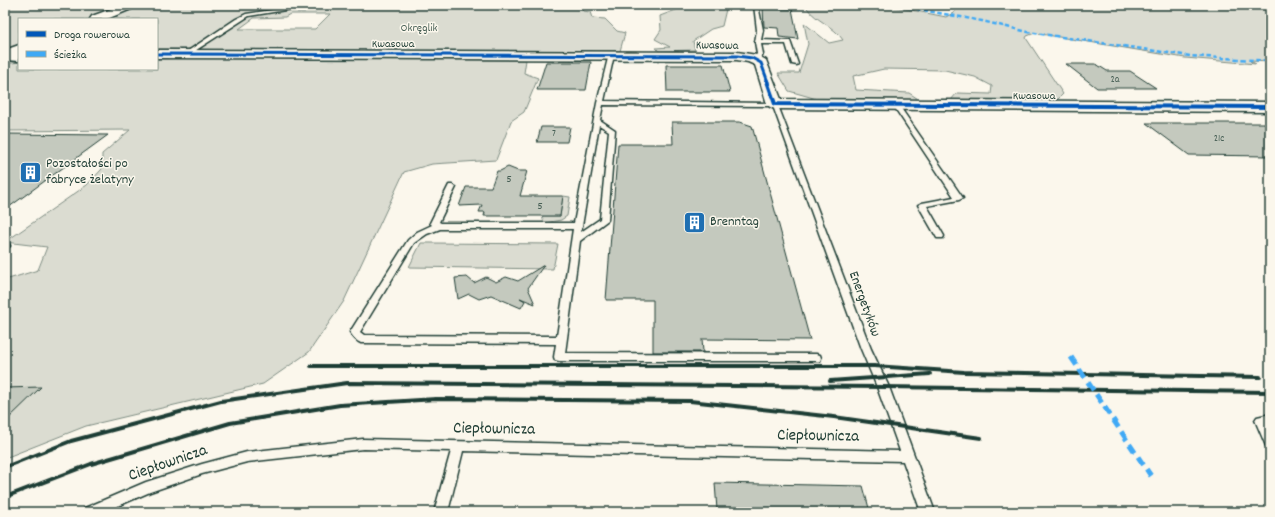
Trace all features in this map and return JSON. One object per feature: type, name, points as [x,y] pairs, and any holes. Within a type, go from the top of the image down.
[{"type":"street","points":[[99,18],[132,5]]},
{"type":"street","points":[[5,55],[18,49]]},
{"type":"street","name":"Kwasowa","points":[[158,54],[737,56],[756,59],[762,65],[775,104],[1270,107]]},
{"type":"street","points":[[5,55],[18,56]]},
{"type":"lane","points":[[188,54],[238,20],[248,15],[314,5]]},
{"type":"lane","points":[[756,5],[760,30],[758,42],[760,54],[756,59]]},
{"type":"lane","points":[[758,42],[788,42],[795,64]]},
{"type":"lane","points":[[611,55],[600,103],[578,226],[559,358],[816,358]]},
{"type":"lane","points":[[600,103],[775,104]]},
{"type":"lane","name":"Energetyków","points":[[775,104],[866,349],[883,387],[928,512]]},
{"type":"lane","points":[[896,105],[959,198],[922,205],[940,236]]},
{"type":"lane","points":[[576,240],[604,220],[612,130],[597,121]]},
{"type":"lane","points":[[440,226],[434,223],[452,187]]},
{"type":"lane","points":[[561,340],[361,339],[354,332],[411,242],[417,235],[428,229],[440,226],[578,226]]},
{"type":"lane","points":[[1270,419],[1261,420],[1270,443]]},
{"type":"lane","name":"Ciepłownicza","points":[[90,512],[146,488],[202,468],[247,458],[363,444],[908,456]]},
{"type":"lane","points":[[442,512],[458,446]]},
{"type":"green space","name":"Okręglik","points":[[5,5],[577,5],[583,11],[590,12],[592,18],[605,19],[617,31],[625,33],[620,51],[490,52],[158,49],[158,18],[18,18],[18,51],[5,51]],"holes":[[[290,14],[330,14],[315,29],[239,29],[254,18],[285,17]]]},
{"type":"green space","points":[[689,5],[727,5],[722,26],[711,29],[693,41],[695,50],[659,51],[656,48],[670,47],[655,39],[661,30],[660,16]]},
{"type":"green space","points":[[807,5],[886,5],[946,17],[955,12],[954,5],[1270,5],[1270,62],[1250,61],[1256,64],[1185,58],[1035,33],[1027,36],[1026,38],[1063,94],[1055,102],[950,101],[957,93],[991,94],[992,86],[975,77],[945,70],[884,69],[853,76],[856,90],[909,93],[923,102],[824,101],[789,91],[778,73],[799,73],[808,44],[804,23],[829,43],[843,40],[835,31],[815,17],[807,8]]},
{"type":"green space","points":[[158,59],[526,60],[524,73],[538,78],[524,112],[511,121],[496,160],[432,164],[404,172],[344,301],[309,352],[263,384],[86,426],[5,458],[5,280],[38,270],[47,247],[5,242],[87,185],[102,169],[102,154],[130,130],[5,131],[5,64],[18,62],[18,70],[158,70]]},
{"type":"green space","points":[[563,196],[570,197],[567,216],[561,220],[544,223],[542,216],[560,216]]},
{"type":"green space","points":[[421,243],[558,244],[553,269],[409,267]]},
{"type":"building","points":[[763,8],[792,9],[798,39],[779,37],[778,28],[764,27]]},
{"type":"building","points":[[546,62],[591,62],[586,90],[537,90]]},
{"type":"building","points":[[1066,64],[1096,64],[1107,71],[1130,71],[1156,88],[1097,88]]},
{"type":"building","points":[[666,65],[723,65],[730,92],[667,92]]},
{"type":"building","name":"Brenntag","points":[[672,122],[740,122],[752,126],[810,340],[702,339],[703,352],[653,352],[653,300],[606,300],[618,144],[673,144]]},
{"type":"building","points":[[1146,123],[1270,123],[1270,156],[1189,155]]},
{"type":"building","points":[[541,127],[570,127],[567,142],[537,142]]},
{"type":"building","name":"Pozostałości po fabryce żelatyny","points":[[5,134],[108,135],[5,210]]},
{"type":"building","points":[[508,167],[518,171],[527,171],[520,196],[563,196],[560,216],[484,216],[485,212],[479,212],[482,205],[459,206],[466,187],[491,187],[497,171]]},
{"type":"building","points":[[544,265],[528,288],[535,304],[520,298],[525,301],[521,308],[491,295],[479,299],[469,294],[458,299],[455,278],[467,277],[474,283],[486,277],[496,282],[506,277],[518,281]]},
{"type":"building","points":[[41,387],[5,422],[5,388]]},
{"type":"building","points":[[715,483],[863,486],[870,512],[717,510]]},
{"type":"railway","points":[[311,366],[874,366],[964,372],[1260,377]]},
{"type":"railway","points":[[830,381],[930,374]]},
{"type":"railway","points":[[5,467],[71,441],[221,401],[347,383],[883,387],[1270,392]]},
{"type":"railway","points":[[5,497],[91,464],[230,423],[340,405],[436,399],[690,401],[834,417],[981,438]]},
{"type":"marked path","points":[[896,5],[982,21],[1028,32],[1190,56],[1270,61]]},
{"type":"marked path","points":[[1071,357],[1151,476]]},
{"type":"cycle path","points":[[158,54],[737,56],[752,58],[761,63],[775,104],[1270,107]]},
{"type":"place","name":"Pozostałości po fabryce żelatyny","points":[[31,172]]},
{"type":"place","name":"Brenntag","points":[[695,222]]}]
